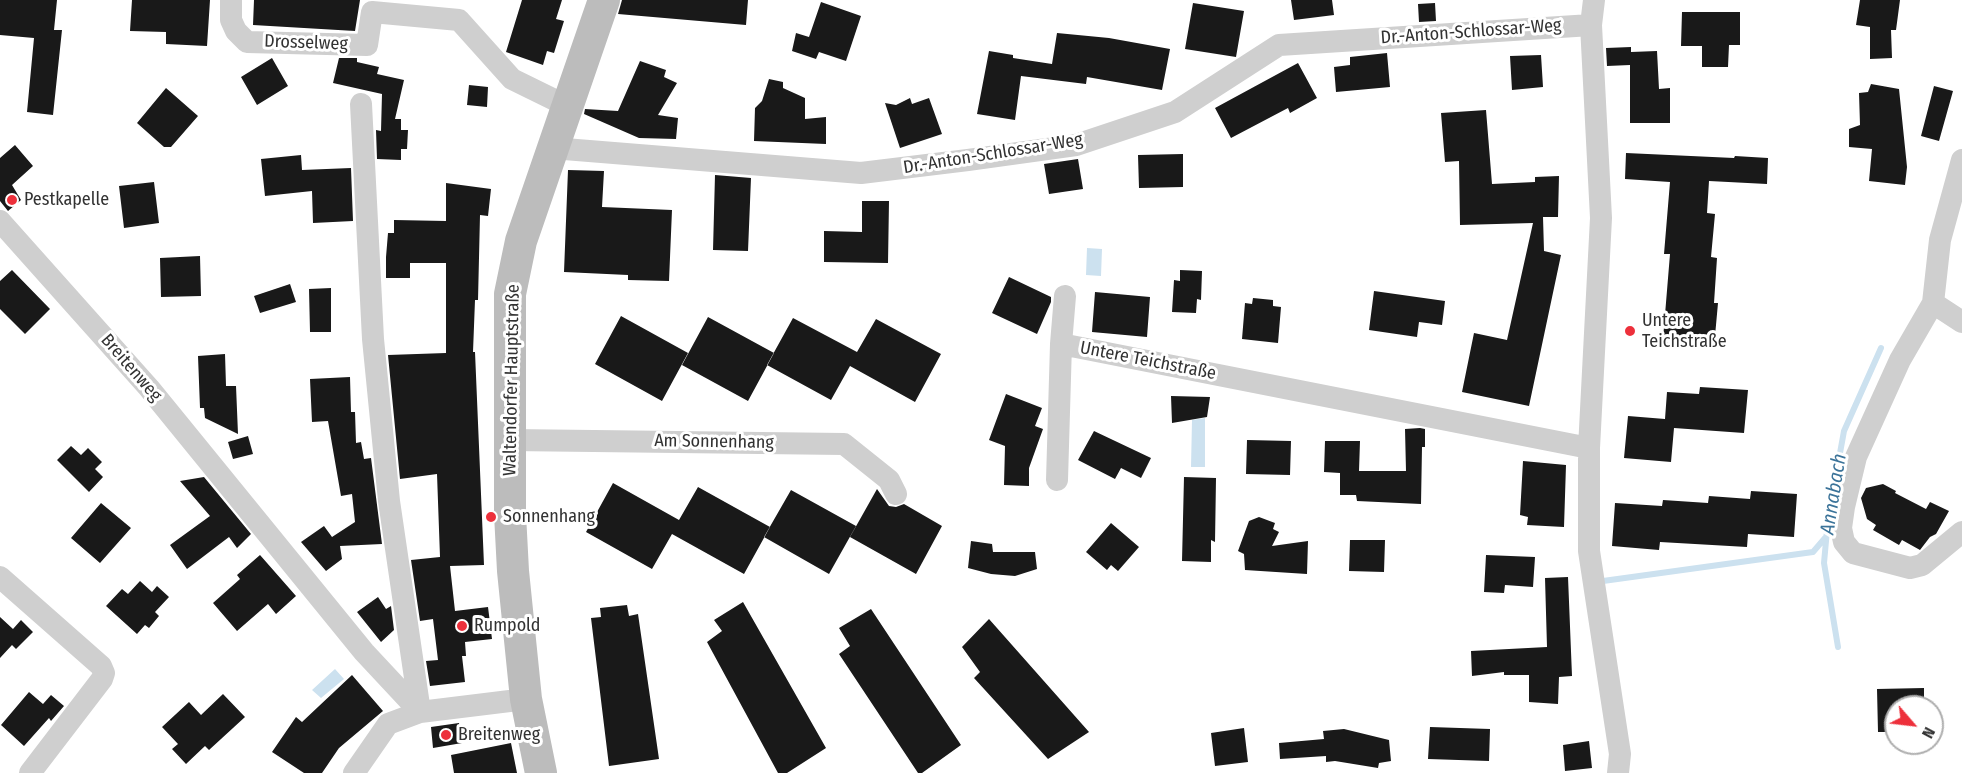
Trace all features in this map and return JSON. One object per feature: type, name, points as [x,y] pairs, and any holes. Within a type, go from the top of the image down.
[{"type":"main road","name":"Waltendorfer Hauptstraße","points":[[541,773],[526,699],[513,571],[510,294],[521,241],[604,0]]},
{"type":"street","name":"Drosselweg","points":[[231,0],[231,20],[236,31],[247,42],[367,45],[372,12],[459,20],[512,79],[567,106]]},
{"type":"street","points":[[1594,0],[1591,24],[1601,218],[1589,448],[1589,551],[1620,754],[1618,773]]},
{"type":"street","name":"Dr.-Anton-Schlossar-Weg","points":[[552,148],[861,173],[920,166],[1076,145],[1164,116],[1175,112],[1279,45],[1591,24]]},
{"type":"street","points":[[361,104],[376,374],[389,501],[420,712]]},
{"type":"street","points":[[1962,160],[1940,240],[1933,303],[1900,360],[1856,457],[1841,528],[1844,542],[1852,553],[1911,568],[1922,565],[1962,532]]},
{"type":"street","name":"Breitenweg","points":[[0,221],[149,388],[364,652],[420,712]]},
{"type":"street","name":"Untere Teichstraße","points":[[1057,480],[1061,344],[1065,296]]},
{"type":"street","points":[[1933,303],[1962,322]]},
{"type":"street","name":"Untere Teichstraße","points":[[1061,344],[1589,448]]},
{"type":"street","name":"Am Sonnenhang","points":[[510,440],[844,444],[889,480],[896,494]]},
{"type":"street","points":[[0,577],[101,666],[104,673],[102,679],[30,773]]},
{"type":"street","points":[[354,773],[388,724],[420,712],[526,699]]},
{"type":"water","points":[[1087,248],[1102,249],[1101,276],[1086,275]]},
{"type":"water","points":[[1205,418],[1205,467],[1191,467],[1192,420]]},
{"type":"water","points":[[335,669],[344,679],[321,698],[312,690]]},
{"type":"building","points":[[0,0],[57,0],[54,30],[62,30],[53,115],[27,112],[34,38],[0,35]]},
{"type":"building","points":[[132,0],[210,0],[207,46],[166,44],[166,32],[130,31]]},
{"type":"building","points":[[254,0],[360,0],[355,31],[253,25]]},
{"type":"building","points":[[522,0],[562,0],[556,19],[564,21],[554,53],[547,51],[543,65],[506,52]]},
{"type":"building","points":[[622,0],[748,0],[746,25],[618,14]]},
{"type":"building","points":[[1291,0],[1332,0],[1334,15],[1294,20]]},
{"type":"building","points":[[1860,0],[1900,0],[1896,30],[1891,30],[1892,58],[1870,59],[1870,27],[1856,25]]},
{"type":"building","points":[[821,2],[861,16],[846,61],[819,52],[816,59],[792,51],[796,33],[809,37]]},
{"type":"building","points":[[1193,3],[1244,11],[1236,57],[1185,49]]},
{"type":"building","points":[[1435,3],[1436,21],[1419,22],[1418,4]]},
{"type":"building","points":[[1682,12],[1740,12],[1740,45],[1729,45],[1728,67],[1702,67],[1702,46],[1681,46]]},
{"type":"building","points":[[1057,33],[1109,38],[1170,49],[1162,90],[1087,77],[1086,84],[1021,76],[1015,120],[977,114],[989,51],[1013,55],[1013,58],[1052,64]]},
{"type":"building","points":[[1631,47],[1631,52],[1657,51],[1659,89],[1670,88],[1670,123],[1630,123],[1630,65],[1607,66],[1606,48]]},
{"type":"building","points":[[1387,53],[1390,87],[1336,92],[1334,67],[1350,65],[1350,57]]},
{"type":"building","points":[[1541,55],[1543,87],[1512,90],[1510,56]]},
{"type":"building","points":[[272,58],[288,86],[257,105],[241,77]]},
{"type":"building","points":[[339,58],[357,58],[357,62],[379,67],[377,74],[404,80],[395,119],[401,119],[401,130],[408,130],[407,149],[401,149],[401,160],[377,159],[376,130],[381,131],[382,94],[333,83]]},
{"type":"building","points":[[640,61],[666,70],[664,77],[677,83],[658,115],[678,118],[676,139],[639,138],[584,114],[585,109],[618,111]]},
{"type":"building","points":[[1298,63],[1317,98],[1290,113],[1288,108],[1231,138],[1215,108]]},
{"type":"building","points":[[769,79],[783,82],[783,88],[805,98],[805,119],[826,117],[826,144],[754,141],[755,108],[762,101]]},
{"type":"building","points":[[1871,84],[1899,89],[1907,167],[1905,185],[1869,181],[1872,149],[1849,147],[1849,129],[1860,125],[1859,93],[1868,92]]},
{"type":"building","points":[[469,85],[488,87],[487,107],[467,105]]},
{"type":"building","points":[[1934,86],[1953,91],[1939,141],[1921,136]]},
{"type":"building","points":[[166,88],[198,116],[171,147],[164,147],[137,123]]},
{"type":"building","points":[[910,98],[912,104],[929,98],[942,134],[900,148],[885,103],[896,105]]},
{"type":"building","points":[[1486,110],[1492,184],[1535,182],[1535,177],[1559,176],[1558,217],[1543,217],[1544,251],[1561,255],[1529,406],[1462,392],[1474,333],[1507,340],[1533,223],[1460,225],[1459,161],[1445,162],[1441,113]]},
{"type":"building","points":[[15,145],[33,166],[12,185],[21,200],[8,211],[0,201],[0,158]]},
{"type":"building","points":[[1626,153],[1768,158],[1767,184],[1709,181],[1707,213],[1715,214],[1711,257],[1717,258],[1714,303],[1718,303],[1714,347],[1667,344],[1668,339],[1663,339],[1670,254],[1664,254],[1670,182],[1625,179]]},
{"type":"building","points":[[1183,154],[1183,187],[1139,188],[1138,155]]},
{"type":"building","points":[[301,155],[302,170],[351,168],[353,221],[313,223],[312,191],[265,196],[261,159]]},
{"type":"building","points":[[1078,159],[1083,189],[1049,194],[1044,164]]},
{"type":"building","points":[[568,170],[604,171],[602,207],[672,210],[669,281],[628,280],[628,275],[564,272]]},
{"type":"building","points":[[715,175],[751,178],[748,251],[713,250]]},
{"type":"building","points":[[154,182],[159,223],[124,228],[119,186]]},
{"type":"building","points":[[446,183],[491,189],[488,216],[480,215],[478,300],[475,300],[473,352],[475,352],[484,565],[450,566],[455,611],[488,607],[492,639],[465,642],[466,656],[462,656],[465,682],[430,686],[426,661],[438,660],[433,619],[420,621],[411,560],[440,557],[437,474],[400,479],[388,355],[446,353],[446,263],[410,263],[410,278],[386,278],[386,257],[388,233],[394,233],[394,220],[446,221]]},
{"type":"building","points":[[862,201],[889,201],[888,263],[824,262],[824,231],[862,232]]},
{"type":"building","points":[[200,256],[201,296],[161,297],[160,258]]},
{"type":"building","points":[[12,270],[50,309],[25,334],[0,309],[0,281]]},
{"type":"building","points":[[1180,270],[1202,271],[1201,300],[1197,299],[1196,313],[1172,312],[1174,280],[1180,281]]},
{"type":"building","points":[[1009,277],[1051,297],[1037,334],[992,313]]},
{"type":"building","points":[[290,284],[296,302],[260,313],[254,296]]},
{"type":"building","points":[[331,288],[331,332],[310,332],[309,289]]},
{"type":"building","points":[[1374,291],[1445,301],[1442,325],[1419,322],[1417,337],[1369,330]]},
{"type":"building","points":[[1095,292],[1150,297],[1147,337],[1092,332]]},
{"type":"building","points":[[1253,298],[1273,300],[1273,306],[1281,307],[1278,343],[1242,339],[1245,303],[1252,304]]},
{"type":"building","points":[[621,316],[688,353],[662,401],[595,364]]},
{"type":"building","points":[[708,317],[774,353],[748,401],[682,365]]},
{"type":"building","points":[[793,318],[857,352],[876,319],[941,354],[915,402],[850,366],[831,400],[767,365]]},
{"type":"building","points":[[225,354],[226,386],[236,386],[238,434],[205,418],[204,408],[200,408],[198,356]]},
{"type":"building","points":[[350,377],[351,412],[355,412],[356,443],[361,442],[364,459],[371,458],[382,544],[340,546],[342,559],[326,571],[301,542],[324,526],[332,537],[355,522],[352,494],[341,496],[328,421],[312,422],[310,379]]},
{"type":"building","points":[[1700,387],[1748,390],[1744,433],[1674,428],[1671,462],[1624,458],[1628,416],[1665,419],[1667,392],[1699,394]]},
{"type":"building","points":[[1006,394],[1042,408],[1035,426],[1043,429],[1029,468],[1029,486],[1004,485],[1005,446],[989,440]]},
{"type":"building","points":[[1171,396],[1210,397],[1207,417],[1172,423]]},
{"type":"building","points":[[1405,429],[1425,429],[1425,447],[1422,447],[1421,504],[1357,501],[1356,495],[1340,495],[1340,473],[1324,472],[1325,441],[1360,441],[1359,471],[1406,471]]},
{"type":"building","points":[[1094,431],[1151,458],[1141,478],[1121,468],[1115,479],[1078,460]]},
{"type":"building","points":[[248,436],[253,454],[233,459],[228,442]]},
{"type":"building","points":[[1247,440],[1291,441],[1290,475],[1246,474]]},
{"type":"building","points":[[71,446],[81,455],[88,448],[102,462],[95,469],[103,477],[89,492],[57,460]]},
{"type":"building","points":[[1523,461],[1566,465],[1564,527],[1527,525],[1528,517],[1520,515]]},
{"type":"building","points":[[204,477],[251,534],[237,548],[229,537],[187,569],[170,545],[210,516],[180,481]]},
{"type":"building","points":[[1184,477],[1216,478],[1215,542],[1211,540],[1211,562],[1182,561]]},
{"type":"building","points":[[613,483],[679,520],[698,487],[770,527],[744,574],[672,534],[652,569],[586,532]]},
{"type":"building","points":[[1883,484],[1926,509],[1930,502],[1949,511],[1936,534],[1930,537],[1920,550],[1902,540],[1899,545],[1873,530],[1876,525],[1867,519],[1861,498],[1866,488]]},
{"type":"building","points":[[877,489],[889,506],[896,507],[904,504],[942,526],[916,574],[850,537]]},
{"type":"building","points":[[791,490],[856,526],[829,574],[764,537]]},
{"type":"building","points":[[1751,491],[1797,494],[1794,537],[1748,534],[1747,547],[1660,542],[1659,550],[1612,546],[1615,503],[1662,506],[1663,500],[1708,503],[1709,496],[1750,499]]},
{"type":"building","points":[[101,503],[131,528],[100,563],[71,538]]},
{"type":"building","points":[[1259,517],[1275,523],[1273,529],[1279,532],[1272,546],[1308,541],[1307,574],[1245,570],[1244,554],[1238,551],[1249,521]]},
{"type":"building","points":[[1111,523],[1139,547],[1118,571],[1111,565],[1107,570],[1086,552]]},
{"type":"building","points":[[1350,540],[1385,540],[1384,572],[1349,571]]},
{"type":"building","points":[[971,541],[992,544],[993,552],[1035,552],[1037,569],[1015,576],[991,574],[968,568]]},
{"type":"building","points":[[260,555],[296,596],[276,614],[268,604],[237,631],[213,603],[240,579],[237,575]]},
{"type":"building","points":[[1486,555],[1535,557],[1533,587],[1505,585],[1504,593],[1484,592]]},
{"type":"building","points":[[1568,577],[1572,676],[1559,677],[1558,704],[1529,702],[1529,675],[1504,675],[1504,672],[1472,676],[1471,651],[1547,647],[1545,578]]},
{"type":"building","points":[[140,581],[152,592],[157,586],[169,597],[155,612],[159,616],[149,628],[145,625],[137,634],[106,606],[122,589],[128,594]]},
{"type":"building","points":[[378,597],[386,609],[391,606],[394,630],[381,642],[357,612]]},
{"type":"building","points":[[743,602],[826,748],[787,773],[778,773],[707,642],[722,631],[714,620]]},
{"type":"building","points":[[627,605],[629,616],[638,614],[659,759],[609,766],[591,618],[601,617],[600,608]]},
{"type":"building","points":[[871,609],[961,745],[922,773],[918,773],[839,654],[850,646],[839,628]]},
{"type":"building","points":[[0,617],[13,629],[21,620],[33,632],[16,649],[12,645],[0,658]]},
{"type":"building","points":[[989,619],[1089,732],[1048,759],[974,678],[980,672],[962,647]]},
{"type":"building","points":[[352,675],[383,711],[339,748],[322,773],[304,773],[272,752],[296,717],[302,722]]},
{"type":"building","points":[[1924,688],[1924,695],[1884,695],[1884,732],[1878,732],[1877,689]]},
{"type":"building","points":[[29,692],[43,704],[51,695],[64,706],[51,721],[49,718],[24,746],[1,725]]},
{"type":"building","points":[[223,694],[245,717],[209,750],[205,746],[186,764],[172,749],[178,744],[162,727],[189,702],[201,715]]},
{"type":"building","name":"Breitenweg","points":[[459,723],[462,743],[433,748],[431,727]]},
{"type":"building","points":[[1430,727],[1490,729],[1489,761],[1428,759]]},
{"type":"building","points":[[1244,728],[1248,762],[1215,766],[1211,733]]},
{"type":"building","points":[[1344,729],[1389,740],[1391,761],[1379,763],[1378,768],[1335,761],[1326,762],[1326,756],[1280,759],[1279,743],[1324,739],[1323,731]]},
{"type":"building","points":[[1589,741],[1592,768],[1565,771],[1563,745]]},
{"type":"building","points":[[511,743],[517,773],[454,773],[451,755]]},
{"type":"waterway","name":"Annabach","points":[[1838,647],[1824,563],[1828,519],[1844,431],[1881,348]]},
{"type":"waterway","points":[[1603,581],[1813,552],[1825,538]]},
{"type":"place","name":"Pestkapelle","points":[[12,200]]},
{"type":"place","name":"Untere Teichstraße","points":[[1630,331]]},
{"type":"place","name":"Sonnenhang","points":[[491,517]]},
{"type":"place","name":"Rumpold","points":[[462,626]]},
{"type":"place","name":"Breitenweg","points":[[446,735]]}]
